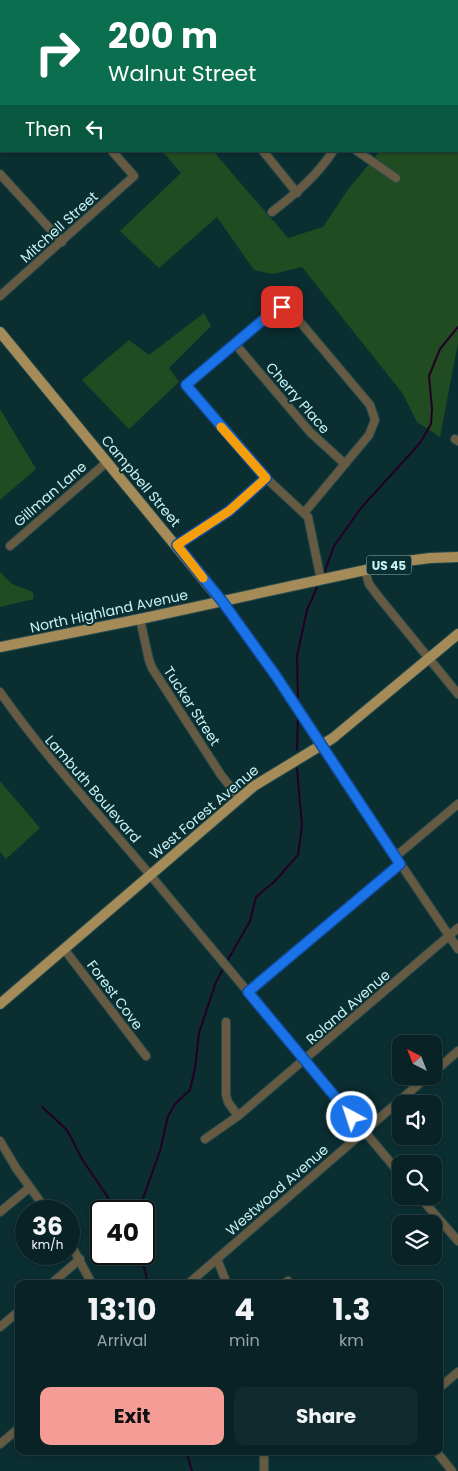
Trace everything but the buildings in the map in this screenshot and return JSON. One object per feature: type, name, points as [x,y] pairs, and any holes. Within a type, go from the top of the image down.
[{"type":"main road","name":"Campbell Street","points":[[0,332],[222,601]]},
{"type":"main road","name":"North Highland Avenue","points":[[0,647],[430,558],[458,557]]},
{"type":"main road","name":"West Forest Avenue","points":[[0,1004],[240,798],[267,777],[321,746],[458,634]]},
{"type":"street","name":"Mitchell Street","points":[[0,296],[134,176],[113,152]]},
{"type":"street","points":[[264,152],[297,193]]},
{"type":"street","points":[[272,212],[297,193],[325,164],[332,152]]},
{"type":"street","points":[[358,152],[396,178]]},
{"type":"street","points":[[0,174],[62,242]]},
{"type":"street","points":[[304,513],[370,435],[375,420],[370,405],[290,310],[282,307],[276,309],[236,345],[186,385],[266,478],[304,513],[310,524],[319,580]]},
{"type":"street","name":"Cherry Place","points":[[236,345],[310,432],[345,464]]},
{"type":"street","name":"Gillman Lane","points":[[10,546],[107,462]]},
{"type":"street","points":[[177,545],[229,511],[266,478]]},
{"type":"street","points":[[365,571],[369,584],[378,596],[458,694]]},
{"type":"street","name":"Campbell Street","points":[[222,601],[276,676],[458,949]]},
{"type":"street","name":"Tucker Street","points":[[140,619],[152,668],[221,775],[240,798]]},
{"type":"street","name":"Lambuth Boulevard","points":[[0,692],[46,755],[231,970],[392,1164]]},
{"type":"street","points":[[248,992],[458,804]]},
{"type":"street","name":"Roland Avenue","points":[[205,1139],[238,1116],[458,928]]},
{"type":"street","name":"Forest Cove","points":[[64,949],[146,1056]]},
{"type":"street","points":[[226,1022],[226,1095],[228,1102],[238,1116]]},
{"type":"street","points":[[442,1065],[458,1051]]},
{"type":"street","name":"Westwood Avenue","points":[[193,1280],[418,1085]]},
{"type":"street","points":[[0,1141],[38,1200]]},
{"type":"street","points":[[0,1212],[29,1188]]},
{"type":"street","points":[[428,1205],[458,1241]]},
{"type":"street","points":[[80,1259],[90,1280]]},
{"type":"street","points":[[217,1259],[225,1280]]},
{"type":"street","points":[[56,1280],[73,1265]]},
{"type":"street","points":[[0,1327],[15,1314]]},
{"type":"street","points":[[443,1385],[458,1372]]},
{"type":"street","points":[[0,1444],[15,1431]]},
{"type":"street","points":[[264,1455],[264,1471]]},
{"type":"street","points":[[439,1455],[452,1471]]},
{"type":"green space","points":[[163,152],[214,152],[288,238],[323,227],[349,188],[379,152],[458,152],[458,343],[440,437],[417,422],[403,394],[302,267],[273,274],[254,270],[217,217],[159,268],[120,231],[181,173]]},
{"type":"green space","points":[[204,313],[211,326],[169,368],[179,382],[129,429],[82,380],[129,340],[149,355]]},
{"type":"green space","points":[[0,409],[36,469],[0,500]]},
{"type":"green space","points":[[0,572],[12,584],[33,592],[34,599],[0,607]]},
{"type":"green space","points":[[0,781],[40,828],[6,859],[0,852]]},
{"type":"waterway","points":[[324,573],[334,546],[361,508],[420,443],[431,424],[432,409],[429,376],[440,349],[458,327]]},
{"type":"waterway","points":[[298,704],[297,656],[307,610],[318,585]]},
{"type":"waterway","points":[[297,750],[298,714]]},
{"type":"waterway","points":[[226,963],[250,921],[256,897],[275,881],[298,855],[302,826],[297,768]]},
{"type":"waterway","points":[[142,1200],[160,1151],[168,1116],[175,1104],[190,1090],[195,1068],[199,1033],[216,982],[224,967]]},
{"type":"waterway","points":[[42,1107],[67,1130],[82,1159],[110,1200]]},
{"type":"waterway","points":[[144,1265],[147,1280]]},
{"type":"waterway","points":[[187,1455],[192,1471]]},
{"type":"slow traffic","points":[[203,578],[177,545],[229,511],[266,478],[221,427]]},
{"type":"route","points":[[282,307],[276,309],[236,345],[186,385],[266,478],[229,511],[177,545],[257,648],[400,864],[248,992],[352,1117]]}]
